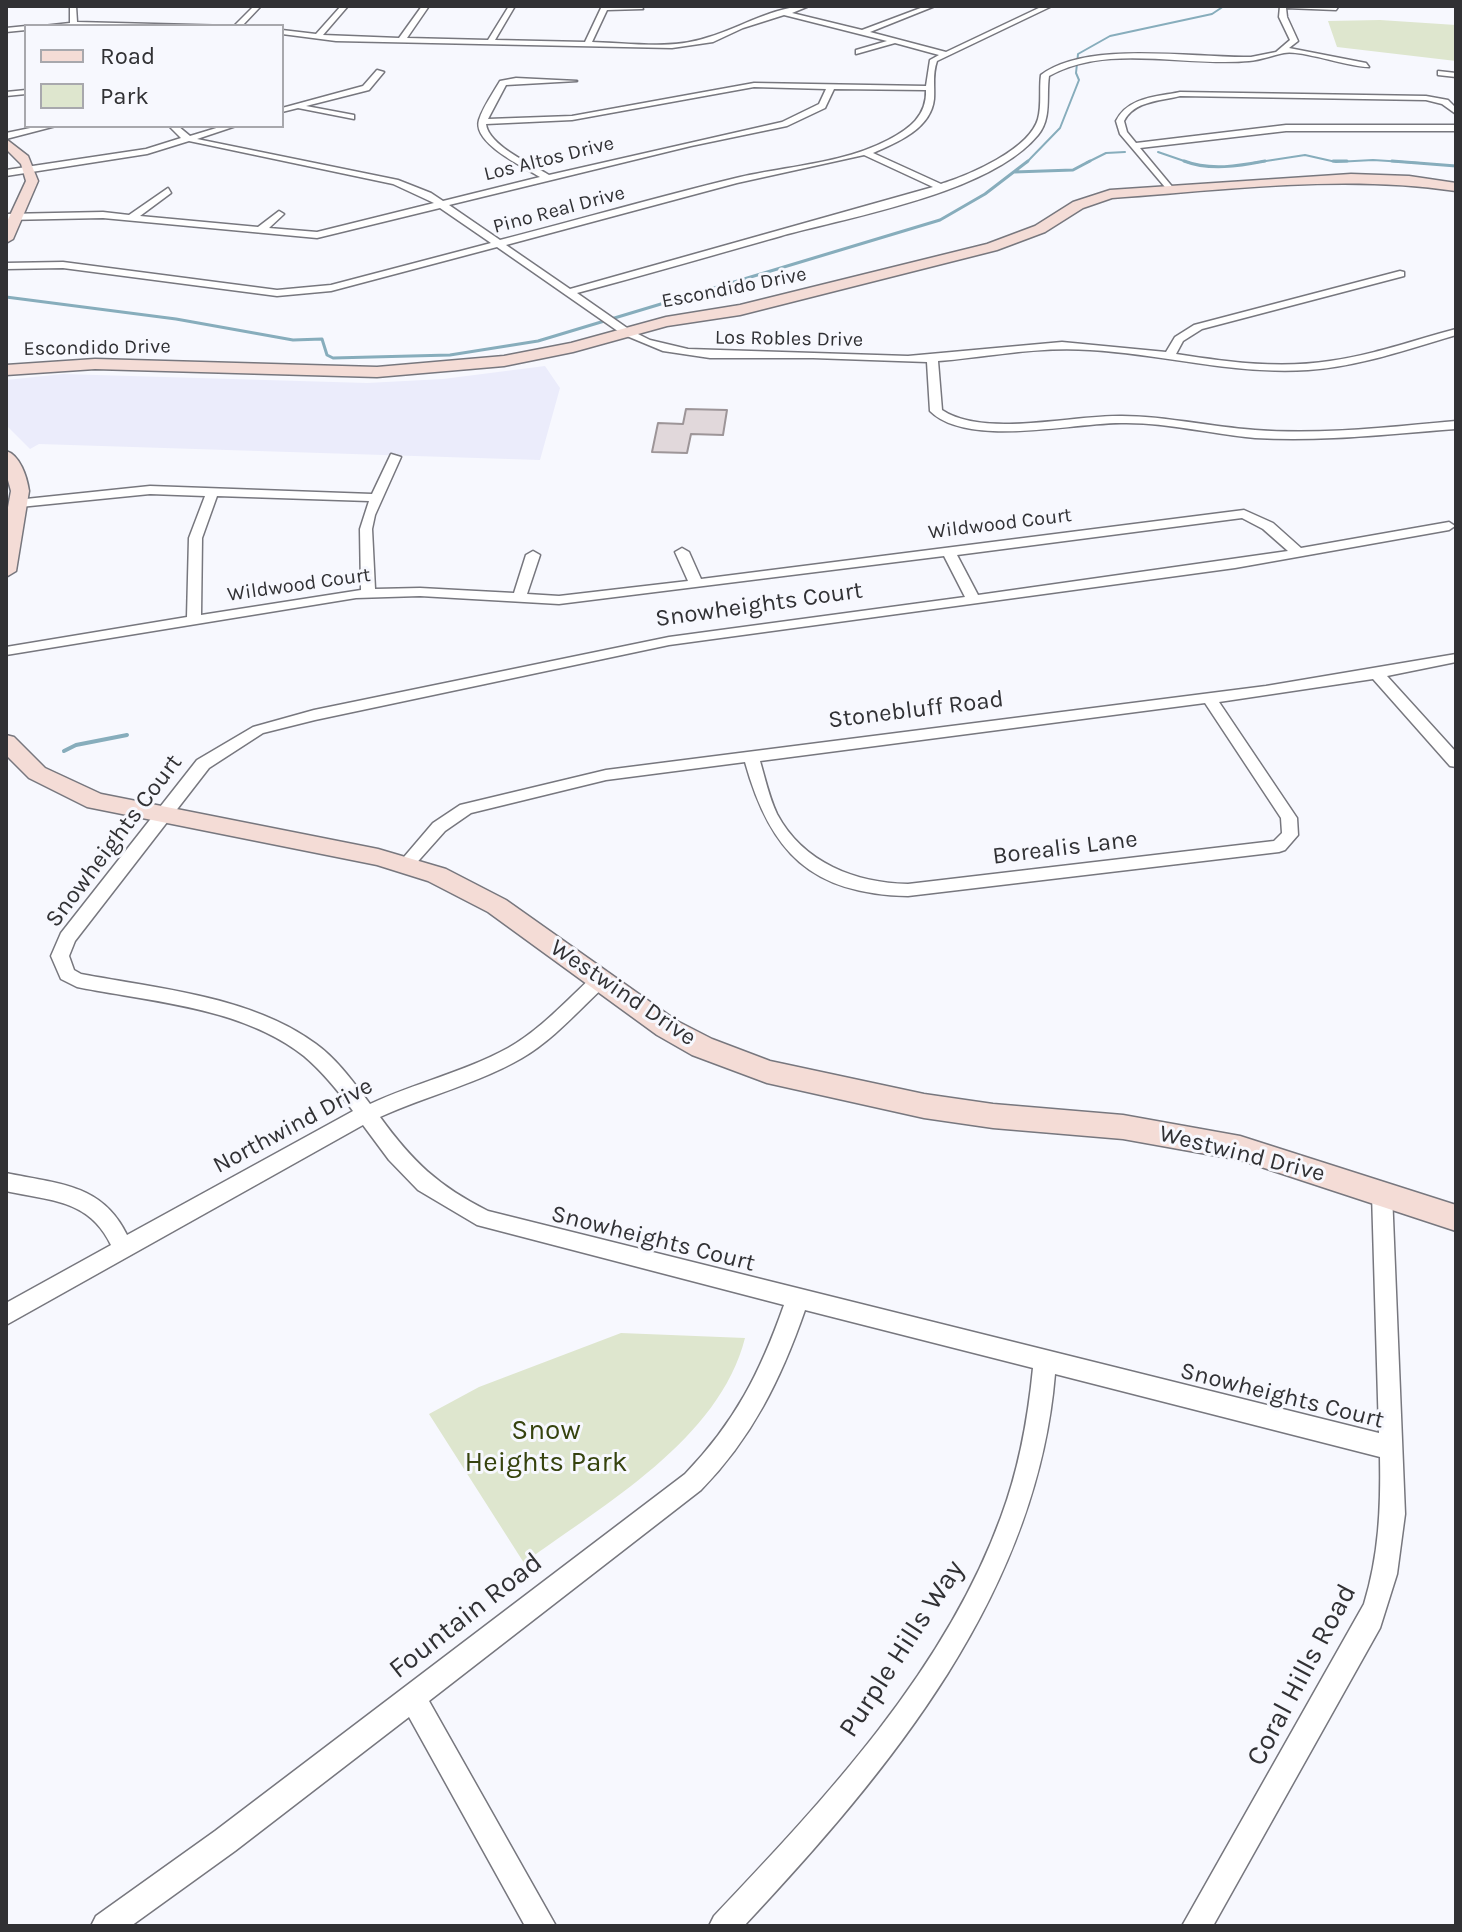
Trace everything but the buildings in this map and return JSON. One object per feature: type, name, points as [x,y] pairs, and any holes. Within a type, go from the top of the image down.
[{"type":"street","points":[[240,24],[258,6]]},
{"type":"street","points":[[317,38],[345,6]]},
{"type":"street","points":[[401,41],[426,6]]},
{"type":"street","points":[[490,43],[512,6]]},
{"type":"street","points":[[284,32],[317,38],[401,41],[691,44],[718,38],[740,26],[806,6]]},
{"type":"street","points":[[862,33],[932,6]]},
{"type":"street","points":[[785,13],[946,54],[1049,6]]},
{"type":"street","points":[[1286,50],[1294,41],[1284,22],[1283,6],[1336,8]]},
{"type":"street","points":[[587,45],[605,7],[641,8]]},
{"type":"street","points":[[859,52],[895,41]]},
{"type":"street","points":[[570,292],[939,187],[989,167],[1018,150],[1042,121],[1045,97],[1040,95],[1041,74],[1068,62],[1104,56],[1253,58],[1286,50],[1366,65]]},
{"type":"street","name":"Pino Real Drive","points":[[6,266],[63,265],[289,293],[331,288],[731,182],[864,152],[904,133],[922,119],[931,103],[931,63],[946,54]]},
{"type":"street","points":[[284,109],[366,88],[380,72]]},
{"type":"street","points":[[1441,73],[1456,75]]},
{"type":"street","points":[[547,178],[493,144],[483,133],[482,122],[503,83],[516,80],[573,81]]},
{"type":"street","points":[[482,122],[583,117],[663,104],[733,87],[831,85],[931,88]]},
{"type":"street","name":"Los Altos Drive","points":[[12,217],[74,214],[132,217],[317,235],[784,124],[822,106],[829,96],[831,85]]},
{"type":"street","points":[[1166,190],[1148,172],[1147,164],[1121,128],[1123,114],[1148,100],[1180,94],[1426,98],[1445,102],[1456,112]]},
{"type":"street","points":[[284,98],[295,106],[351,117]]},
{"type":"street","points":[[6,136],[43,128]]},
{"type":"street","name":"Los Robles Drive","points":[[176,128],[190,139],[395,182],[428,195],[614,323],[650,344],[708,356],[797,354],[932,359],[1062,345],[1248,366],[1307,367],[1349,361],[1456,332]]},
{"type":"street","points":[[6,173],[147,151],[226,128]]},
{"type":"street","points":[[1134,146],[1286,128],[1456,128]]},
{"type":"street","points":[[6,143],[22,155],[30,169],[32,181],[29,193],[12,217],[6,239]]},
{"type":"street","points":[[864,152],[939,187]]},
{"type":"street","name":"Escondido Drive","points":[[6,370],[114,364],[346,372],[413,371],[540,355],[614,323],[666,322],[740,310],[903,271],[1026,235],[1087,201],[1121,192],[1351,178],[1409,180],[1456,187]]},
{"type":"street","points":[[132,217],[168,191]]},
{"type":"street","points":[[259,231],[279,214]]},
{"type":"street","points":[[1169,357],[1179,339],[1198,327],[1400,274]]},
{"type":"street","points":[[932,359],[936,411],[943,419],[961,424],[1034,426],[1124,419],[1254,434],[1311,437],[1456,425]]},
{"type":"street","points":[[6,457],[18,479],[20,503],[6,571]]},
{"type":"street","points":[[368,593],[366,529],[395,457]]},
{"type":"street","points":[[20,503],[111,492],[377,498]]},
{"type":"street","points":[[194,621],[195,532],[203,506],[213,492]]},
{"type":"street","name":"Wildwood Court","points":[[6,651],[368,593],[420,592],[559,600],[1244,514],[1268,526],[1297,552]]},
{"type":"street","name":"Snowheights Court","points":[[1391,1448],[484,1219],[430,1189],[408,1169],[330,1068],[290,1036],[235,1013],[77,980],[67,974],[60,956],[67,938],[203,764],[258,730],[669,641],[1235,564],[1449,526]]},
{"type":"street","points":[[948,551],[974,600]]},
{"type":"street","points":[[682,552],[696,584]]},
{"type":"street","points":[[519,598],[533,555]]},
{"type":"street","name":"Stonebluff Road","points":[[406,864],[439,827],[477,805],[606,775],[1209,698],[1377,674],[1456,658]]},
{"type":"street","points":[[1377,674],[1456,762]]},
{"type":"street","name":"Borealis Lane","points":[[750,755],[772,820],[785,837],[833,875],[869,888],[908,890],[1279,846],[1290,835],[1289,818],[1209,698]]},
{"type":"street","name":"Westwind Drive","points":[[6,742],[20,758],[54,784],[95,801],[406,864],[479,895],[667,1028],[702,1047],[767,1072],[924,1106],[1176,1135],[1294,1163],[1456,1218]]},
{"type":"street","name":"Northwind Drive","points":[[6,1315],[365,1113],[456,1081],[515,1053],[536,1039],[599,981]]},
{"type":"street","points":[[6,1182],[84,1201],[109,1220],[123,1248]]},
{"type":"street","name":"Coral Hills Road","points":[[1197,1926],[1371,1619],[1385,1582],[1393,1544],[1382,1193]]},
{"type":"street","name":"Fountain Road","points":[[106,1926],[225,1841],[693,1482],[718,1458],[743,1426],[763,1391],[797,1300]]},
{"type":"street","name":"Purple Hills Way","points":[[724,1926],[778,1870],[858,1775],[913,1701],[967,1616],[988,1579],[1012,1521],[1032,1454],[1045,1361]]},
{"type":"street","points":[[413,1698],[541,1926]]},
{"type":"shaded area","points":[[545,366],[560,388],[540,460],[39,444],[30,449],[6,425],[6,380],[63,374],[367,383],[443,379]]},
{"type":"green space","points":[[1380,20],[1456,25],[1456,61],[1337,47],[1328,21]]},
{"type":"green space","name":"Snow Heights Park","points":[[621,1333],[745,1338],[731,1375],[711,1408],[685,1438],[622,1493],[524,1563],[429,1414],[479,1387]]},
{"type":"waterway","points":[[1028,161],[1060,128],[1079,80],[1076,73],[1078,54],[1110,36],[1212,14],[1224,6]]},
{"type":"waterway","points":[[1090,161],[1106,153],[1125,152]]},
{"type":"waterway","points":[[1158,152],[1185,161]]},
{"type":"waterway","points":[[1253,163],[1305,155],[1336,162],[1407,162]]},
{"type":"waterway","points":[[6,297],[176,319],[293,340],[322,339],[327,355],[333,358],[450,355],[538,341],[940,220],[985,194],[1028,161]]},
{"type":"waterway","points":[[1014,172],[1073,170],[1090,161]]},
{"type":"waterway","points":[[1086,163],[1090,161]]},
{"type":"waterway","points":[[1185,161],[1214,167],[1253,163]]},
{"type":"waterway","points":[[1185,161],[1190,163]]},
{"type":"waterway","points":[[1253,163],[1265,161]]},
{"type":"waterway","points":[[1333,161],[1347,161]]},
{"type":"waterway","points":[[1392,161],[1407,162]]},
{"type":"waterway","points":[[1407,162],[1420,163]]},
{"type":"waterway","points":[[1407,162],[1456,166]]},
{"type":"waterway","points":[[64,751],[76,745],[127,735]]}]
